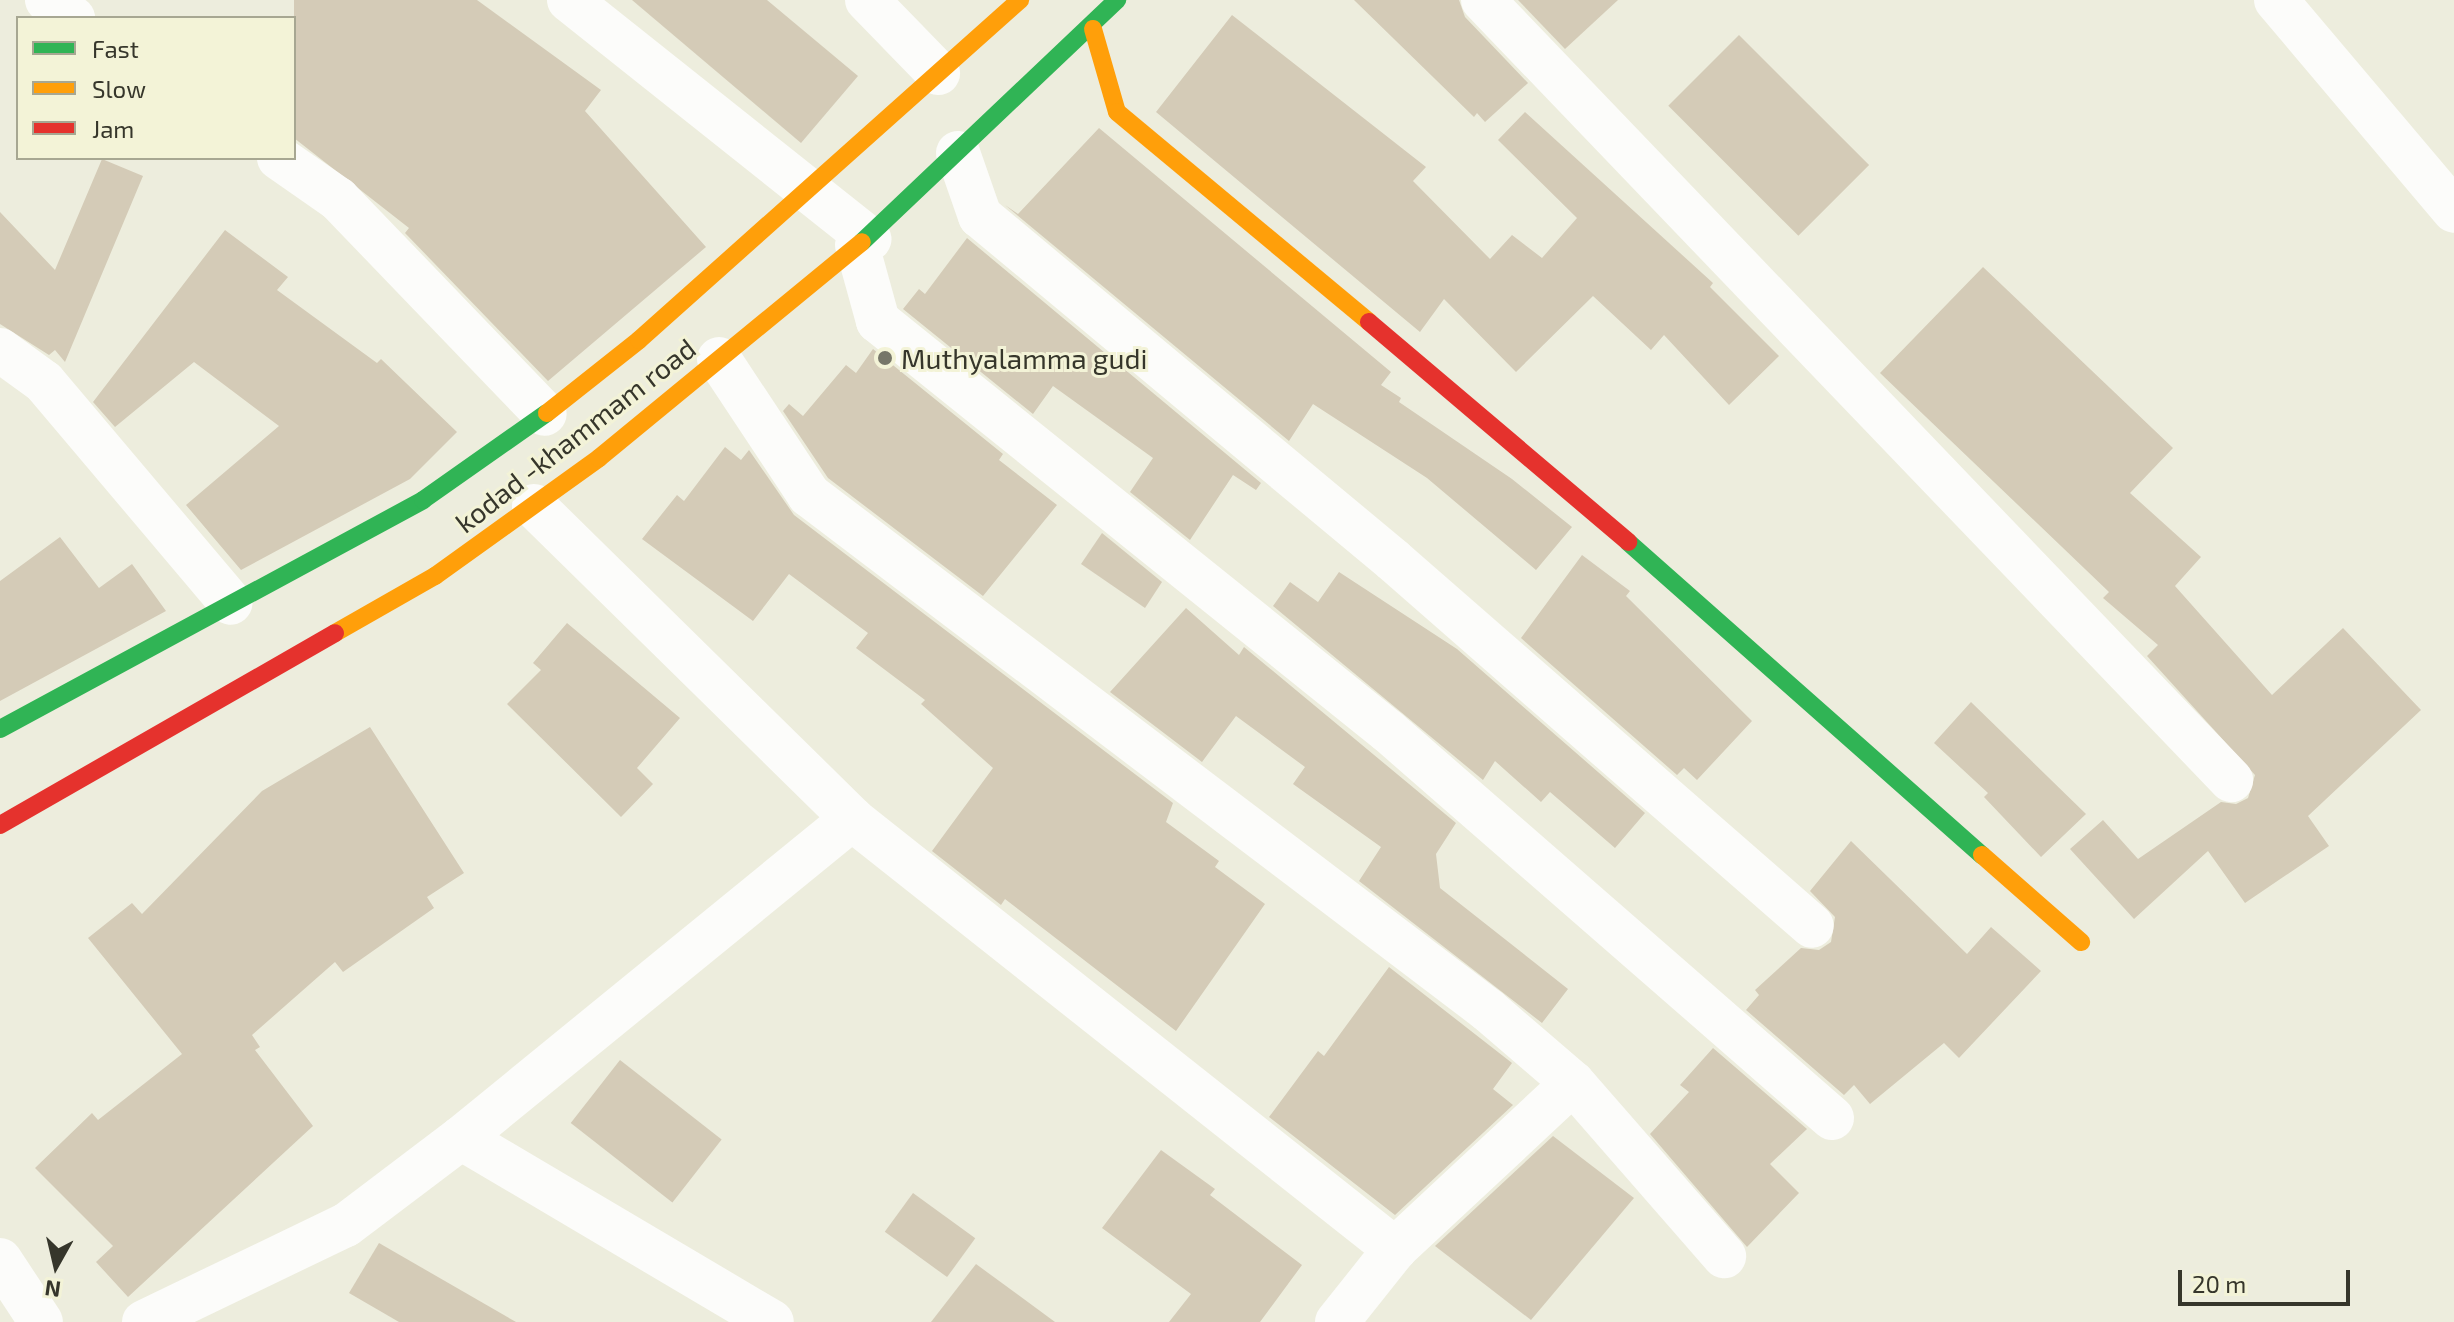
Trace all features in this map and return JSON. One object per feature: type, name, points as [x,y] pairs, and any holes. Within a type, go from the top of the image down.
[{"type":"main road","name":"kodad -khammam road","points":[[0,729],[423,500],[545,414],[639,340],[1020,0]]},
{"type":"main road","name":"kodad -khammam road","points":[[0,825],[435,576],[534,506],[863,242],[1093,29],[1117,0]]},
{"type":"main road","points":[[1093,29],[1117,112],[1539,463],[2081,942]]},
{"type":"street","points":[[47,0],[70,16]]},
{"type":"street","points":[[569,0],[807,189],[863,242],[878,321],[1388,731],[1832,1118]]},
{"type":"street","points":[[867,0],[938,73]]},
{"type":"street","points":[[1483,0],[2231,780]]},
{"type":"street","points":[[2276,0],[2454,211]]},
{"type":"street","points":[[958,153],[980,216],[1393,560],[1812,926]]},
{"type":"street","points":[[282,160],[338,199],[545,414]]},
{"type":"street","points":[[0,350],[44,382],[231,603]]},
{"type":"street","points":[[719,359],[809,495],[1488,1010],[1573,1083],[1724,1256]]},
{"type":"street","points":[[534,506],[852,819],[1395,1249]]},
{"type":"street","points":[[144,1322],[346,1225],[461,1138],[852,819]]},
{"type":"street","points":[[1337,1322],[1395,1249],[1573,1083]]},
{"type":"street","points":[[461,1138],[772,1322]]},
{"type":"street","points":[[0,1260],[41,1322]]},
{"type":"building","points":[[294,0],[477,0],[601,90],[585,111],[706,247],[548,381],[405,233],[409,228],[296,140]]},
{"type":"building","points":[[632,0],[767,0],[858,76],[801,143]]},
{"type":"building","points":[[1354,0],[1459,0],[1465,17],[1528,83],[1485,122],[1477,113],[1474,117]]},
{"type":"building","points":[[1518,0],[1618,0],[1565,49]]},
{"type":"building","points":[[1232,15],[1426,167],[1413,181],[1490,259],[1512,235],[1542,258],[1577,218],[1498,140],[1525,112],[1713,283],[1710,287],[1779,356],[1729,405],[1664,335],[1651,350],[1593,296],[1516,372],[1444,299],[1420,332],[1156,112]]},
{"type":"building","points":[[1739,35],[1869,165],[1798,236],[1668,106]]},
{"type":"building","points":[[1099,128],[1391,372],[1381,385],[1401,398],[1399,402],[1512,479],[1572,527],[1536,570],[1427,478],[1313,404],[1289,441],[1005,205],[1018,214]]},
{"type":"building","points":[[102,160],[143,176],[65,362],[55,350],[49,355],[0,324],[0,212],[55,270]]},
{"type":"building","points":[[225,230],[288,277],[277,290],[377,363],[381,359],[457,432],[410,479],[241,570],[186,505],[279,426],[194,362],[115,427],[93,402]]},
{"type":"building","points":[[967,238],[1261,483],[1256,490],[1233,475],[1190,540],[1130,492],[1153,458],[1053,386],[1033,414],[903,309],[919,289],[925,294]]},
{"type":"building","points":[[1983,267],[2173,448],[2130,493],[2201,557],[2175,586],[2272,695],[2343,628],[2421,710],[2308,816],[2329,846],[2245,903],[2208,851],[2134,919],[2070,849],[2103,820],[2138,859],[2221,802],[2236,804],[2248,798],[2255,775],[2147,656],[2158,645],[2103,598],[2109,592],[1880,373]]},
{"type":"building","points":[[873,349],[1003,454],[999,460],[1057,505],[983,596],[828,478],[783,411],[789,404],[803,416],[846,365],[856,373]]},
{"type":"building","points":[[725,447],[741,460],[749,450],[794,515],[1173,803],[1166,822],[1219,861],[1215,867],[1265,904],[1176,1031],[1005,899],[1001,905],[932,851],[993,768],[921,704],[925,700],[856,648],[868,633],[789,574],[753,621],[642,539],[677,495],[684,501]]},
{"type":"building","points":[[1102,533],[1162,582],[1145,608],[1081,564]]},
{"type":"building","points":[[60,537],[99,588],[132,564],[166,611],[0,701],[0,581]]},
{"type":"building","points":[[1582,555],[1630,591],[1626,596],[1752,721],[1697,780],[1684,768],[1677,775],[1521,638]]},
{"type":"building","points":[[1339,572],[1457,649],[1645,813],[1615,848],[1550,792],[1541,802],[1495,761],[1483,780],[1273,606],[1290,582],[1318,602]]},
{"type":"building","points":[[1186,608],[1239,655],[1244,647],[1456,823],[1436,854],[1440,888],[1568,989],[1542,1023],[1359,881],[1381,847],[1293,784],[1305,767],[1236,716],[1202,762],[1110,692]]},
{"type":"building","points":[[567,623],[680,718],[637,768],[653,784],[621,817],[507,704],[541,670],[533,663]]},
{"type":"building","points":[[1971,702],[2086,814],[2041,857],[1984,797],[1988,793],[1934,743]]},
{"type":"building","points":[[370,727],[464,873],[427,897],[434,908],[343,972],[335,962],[252,1035],[260,1047],[255,1050],[313,1126],[128,1297],[96,1262],[113,1246],[35,1168],[92,1113],[98,1120],[182,1054],[88,938],[132,903],[142,914],[262,791]]},
{"type":"building","points":[[1851,841],[1967,954],[1991,927],[2041,971],[1959,1058],[1944,1043],[1870,1104],[1854,1085],[1844,1095],[1746,1010],[1759,995],[1755,990],[1801,948],[1819,950],[1831,942],[1835,917],[1810,891]]},
{"type":"building","points":[[1389,967],[1512,1063],[1493,1089],[1513,1105],[1395,1215],[1269,1117],[1318,1051],[1324,1056]]},
{"type":"building","points":[[1713,1048],[1807,1129],[1770,1164],[1799,1193],[1747,1247],[1650,1134],[1689,1092],[1680,1085]]},
{"type":"building","points":[[620,1060],[722,1139],[672,1202],[571,1123]]},
{"type":"building","points":[[1553,1136],[1634,1198],[1531,1320],[1435,1246]]},
{"type":"building","points":[[1161,1150],[1215,1189],[1210,1195],[1302,1265],[1260,1322],[1169,1322],[1191,1294],[1102,1228]]},
{"type":"building","points":[[913,1193],[975,1238],[947,1277],[885,1232]]},
{"type":"building","points":[[379,1243],[516,1322],[399,1322],[349,1293]]},
{"type":"building","points":[[976,1264],[1055,1322],[931,1322]]},
{"type":"traffic: fast","points":[[862,242],[1117,0]]},
{"type":"traffic: fast","points":[[0,729],[423,500],[547,413]]},
{"type":"traffic: fast","points":[[1628,542],[1982,855]]},
{"type":"traffic: slow","points":[[547,413],[639,340],[1020,0]]},
{"type":"traffic: slow","points":[[1093,29],[1117,112],[1369,322]]},
{"type":"traffic: slow","points":[[335,633],[435,576],[599,458],[862,242]]},
{"type":"traffic: slow","points":[[1982,855],[2081,942]]},
{"type":"traffic: jam","points":[[1369,322],[1628,542]]},
{"type":"traffic: jam","points":[[0,825],[335,633]]},
{"type":"place","name":"Muthyalamma gudi","points":[[885,358]]}]
